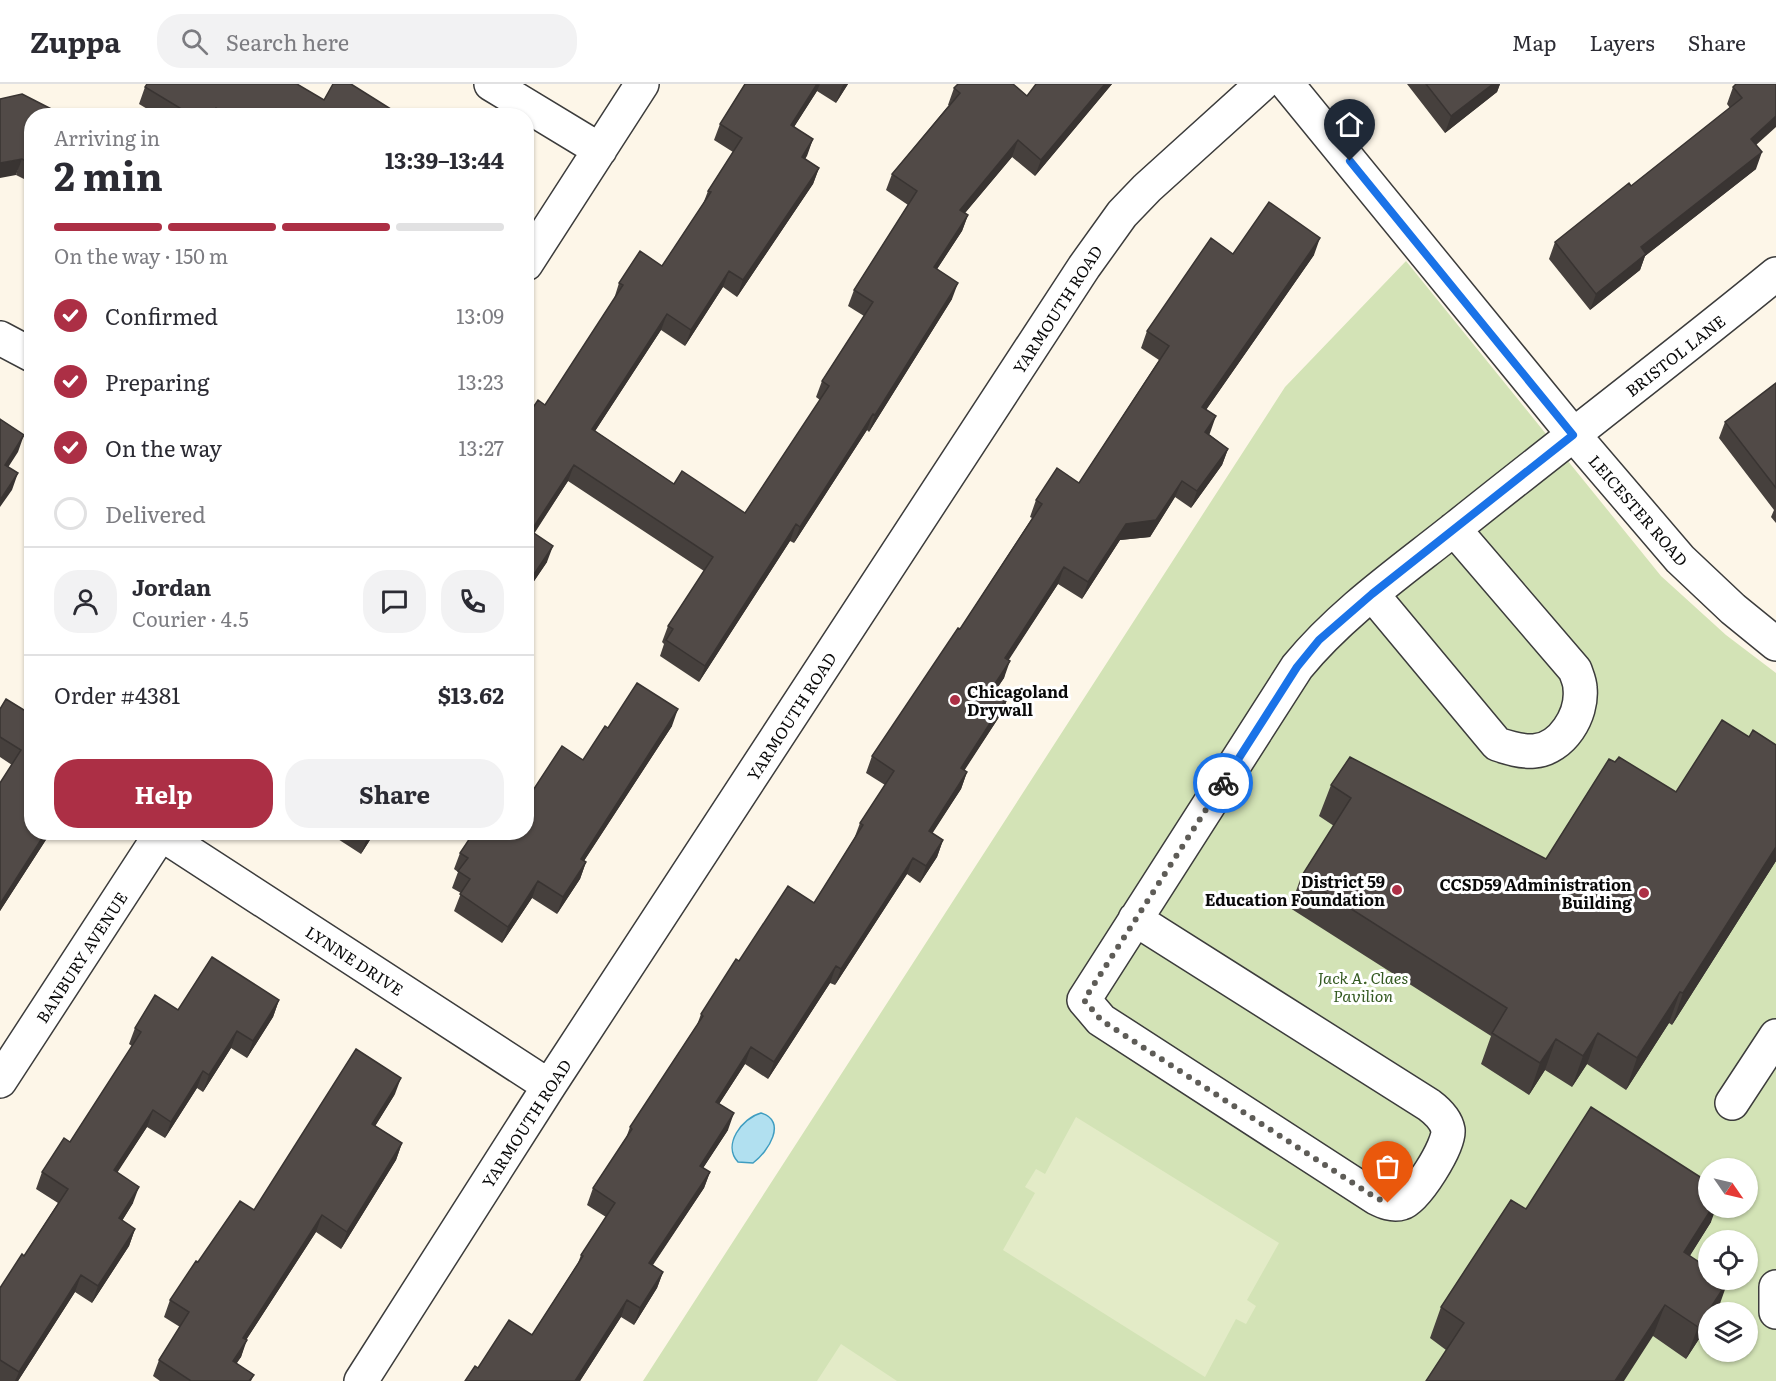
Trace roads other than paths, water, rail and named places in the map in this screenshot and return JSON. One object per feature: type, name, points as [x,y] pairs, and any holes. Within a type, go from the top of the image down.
[{"type":"street","points":[[491,84],[531,108]]},
{"type":"street","points":[[534,252],[642,84]]},
{"type":"street","name":"YARMOUTH ROAD","points":[[361,1381],[549,1086],[1104,238],[1122,214],[1148,188],[1262,84]]},
{"type":"street","name":"LEICESTER ROAD","points":[[1287,84],[1573,435],[1680,559],[1733,609],[1776,645]]},
{"type":"street","points":[[534,110],[600,150]]},
{"type":"street","name":"BRISTOL LANE","points":[[1135,919],[1441,1114],[1448,1130],[1446,1145],[1415,1194],[1403,1203],[1388,1203],[1376,1198],[1101,1020],[1084,1000],[1135,919],[1297,667],[1319,640],[1372,594],[1776,274]]},
{"type":"street","points":[[0,338],[24,351]]},
{"type":"street","points":[[1372,594],[1497,744],[1517,750],[1536,751],[1556,742],[1571,728],[1578,707],[1580,688],[1575,670],[1454,529]]},
{"type":"street","name":"BANBURY AVENUE","points":[[0,1081],[156,840]]},
{"type":"street","name":"LYNNE DRIVE","points":[[172,840],[549,1086]]},
{"type":"street","points":[[1732,1103],[1776,1036]]},
{"type":"street","points":[[1776,1287],[1776,1312]]},
{"type":"water","points":[[761,1113],[769,1117],[773,1123],[773,1137],[764,1152],[753,1163],[738,1162],[732,1148],[736,1133],[747,1120]]},
{"type":"place","name":"Chicagoland Drywall","points":[[955,700]]},
{"type":"place","name":"District 59 Education Foundation","points":[[1397,890]]},
{"type":"place","name":"CCSD59 Administration Building","points":[[1644,893]]},
{"type":"park label","name":"Jack A. Claes Pavilion","points":[[1363,986]]}]
